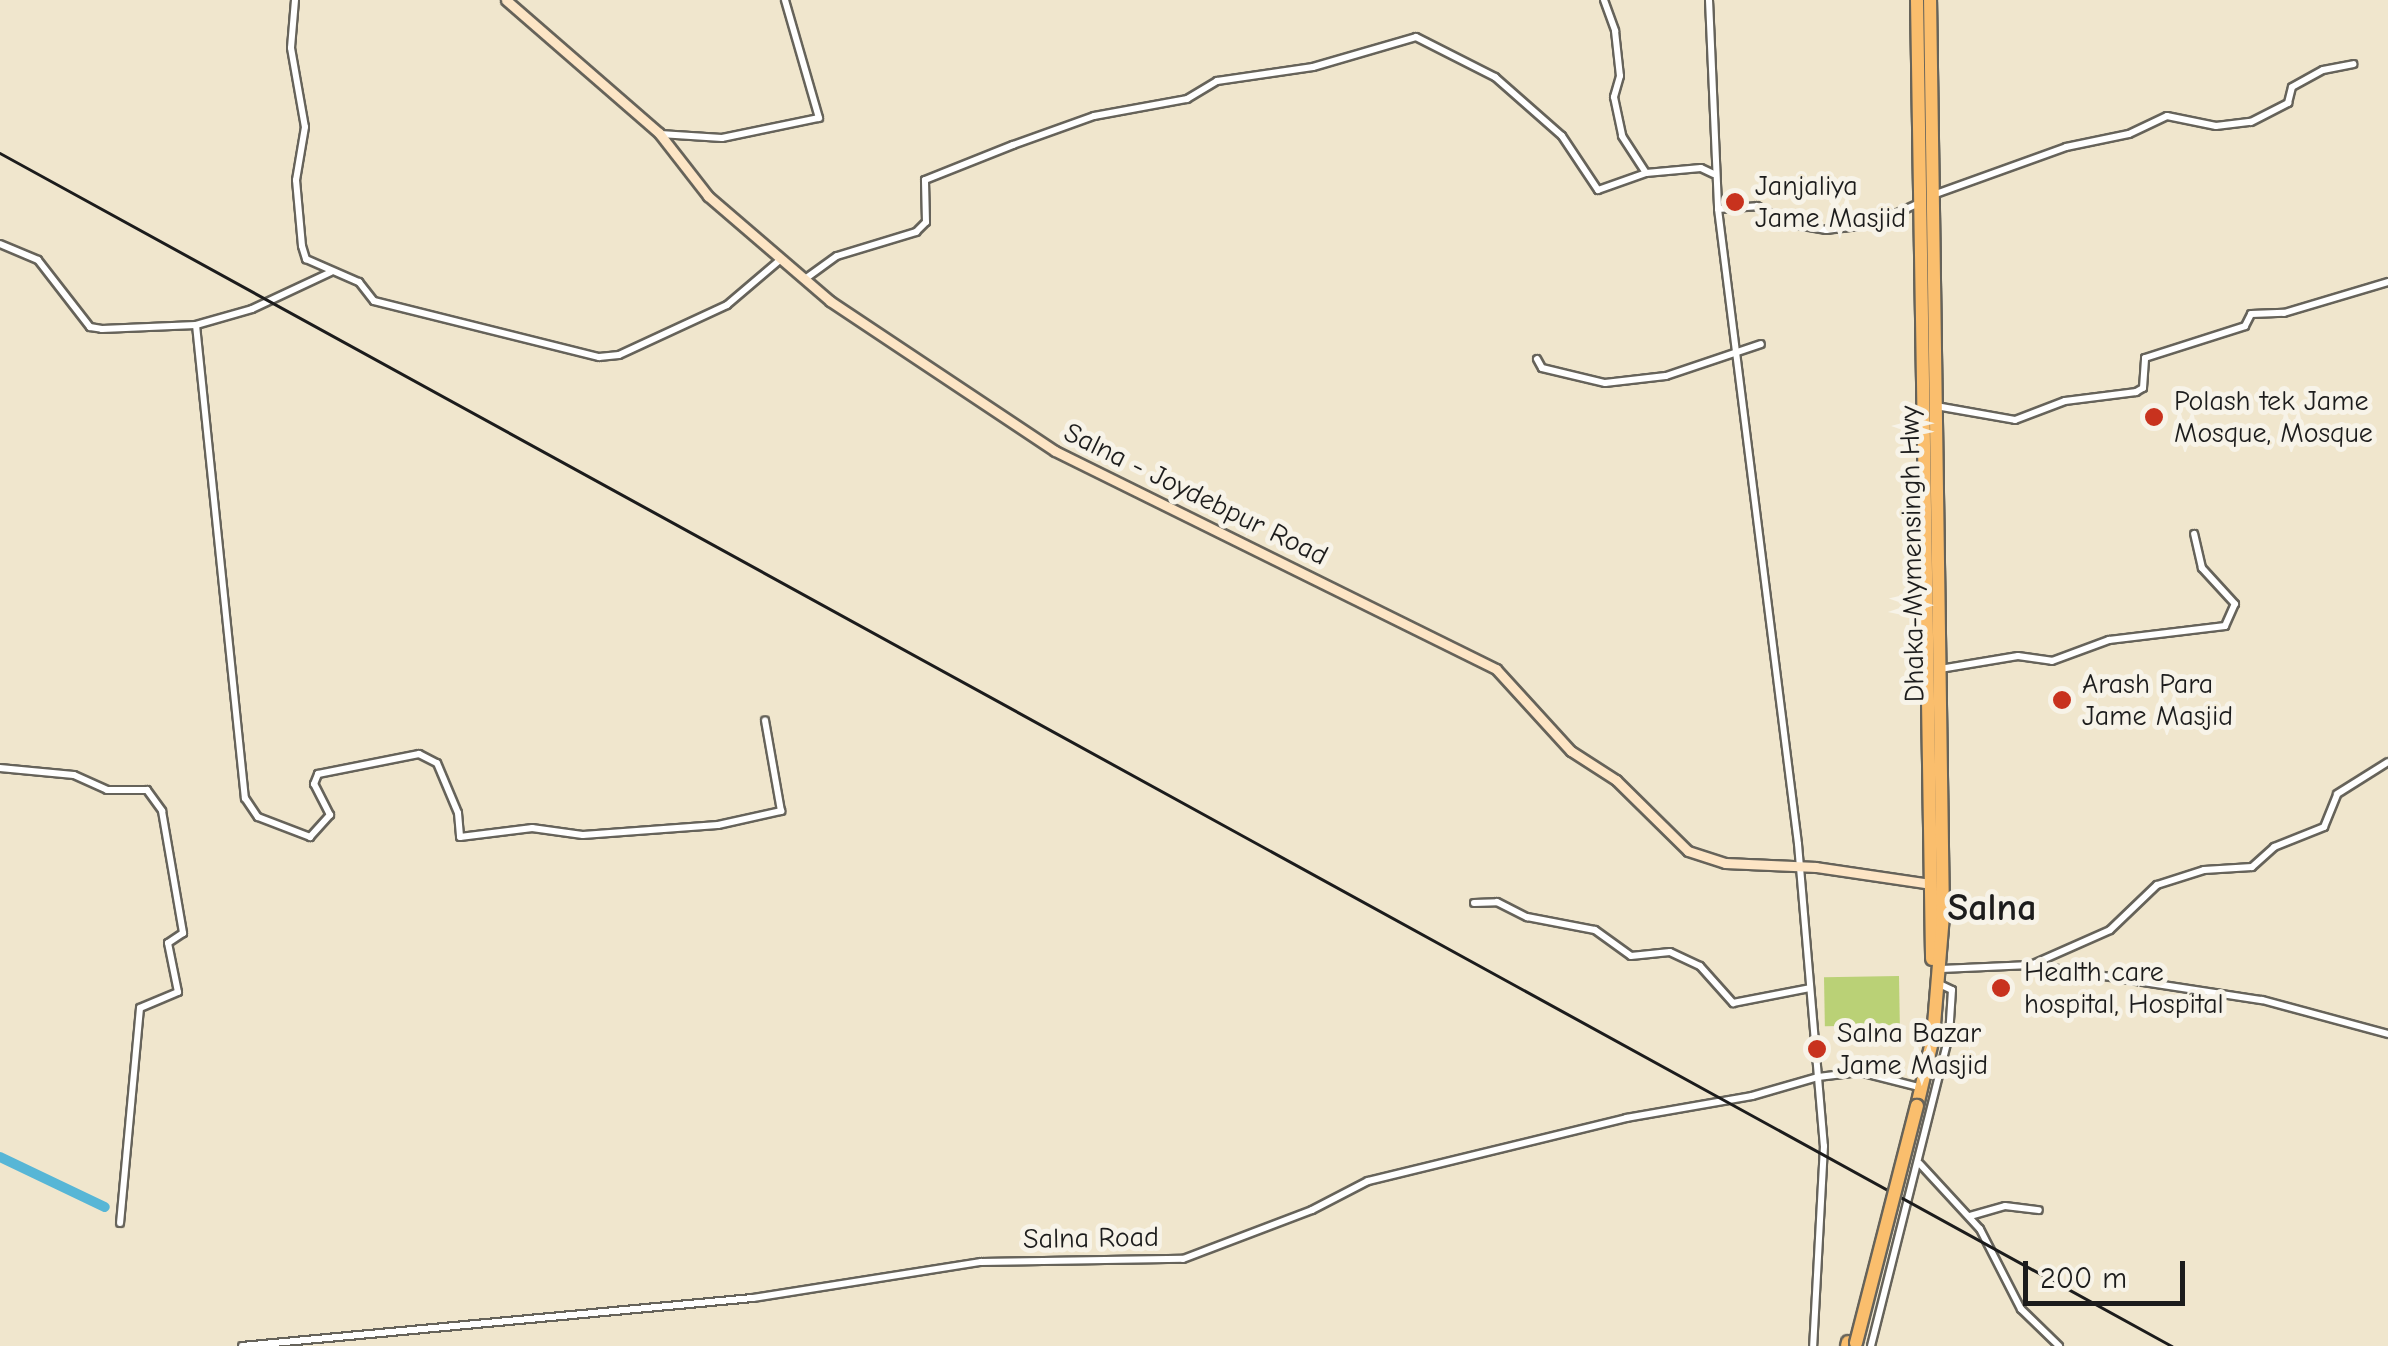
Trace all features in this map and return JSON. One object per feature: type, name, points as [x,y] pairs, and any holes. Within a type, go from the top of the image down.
[{"type":"highway","name":"Dhaka-Mymensingh Hwy","points":[[1913,1105],[1939,976],[1935,406],[1917,0]]},
{"type":"highway","name":"Dhaka-Mymensingh Hwy","points":[[1913,1105],[1928,1024],[1931,884],[1926,199],[1930,0]]},
{"type":"highway","points":[[1852,1344],[1913,1105]]},
{"type":"main road","name":"Salna - Joydebpur Road","points":[[506,0],[658,134],[708,196],[805,279],[894,347],[1055,451],[1496,668],[1571,751],[1616,780],[1688,851],[1725,863],[1798,865],[1931,884]]},
{"type":"street","points":[[295,0],[291,48],[304,127],[296,180],[302,246],[306,259],[359,282],[378,303],[599,357],[619,355],[728,304],[781,259]]},
{"type":"street","points":[[658,134],[722,138],[818,118],[785,0]]},
{"type":"street","points":[[1604,0],[1615,31],[1620,76],[1614,98],[1622,136],[1646,174]]},
{"type":"street","points":[[1709,0],[1718,209],[1798,865],[1824,1146],[1813,1346]]},
{"type":"street","points":[[805,279],[836,256],[916,232],[926,222],[925,180],[1012,145],[1094,116],[1187,99],[1216,81],[1313,68],[1416,37],[1495,76],[1562,136],[1598,190],[1646,174],[1701,168],[1716,175]]},
{"type":"street","points":[[1718,209],[1756,206],[1786,223],[1826,230],[1874,224],[1926,199],[2066,147],[2129,134],[2168,116],[2216,126],[2251,122],[2288,102],[2292,87],[2323,70],[2353,64]]},
{"type":"street","points":[[0,244],[38,260],[90,327],[196,324],[252,308],[331,272]]},
{"type":"street","points":[[1935,406],[2016,420],[2065,401],[2136,392],[2142,388],[2145,358],[2245,326],[2251,314],[2284,313],[2388,282]]},
{"type":"street","points":[[196,324],[245,798],[258,817],[310,836],[330,815],[314,784],[318,774],[420,754],[437,763],[458,812],[460,837],[532,828],[583,835],[732,822],[781,811],[765,720]]},
{"type":"street","points":[[1536,359],[1542,368],[1606,382],[1666,376],[1762,344]]},
{"type":"street","points":[[1938,669],[2018,656],[2052,662],[2109,640],[2225,626],[2234,604],[2202,568],[2194,534]]},
{"type":"street","points":[[2031,965],[2110,930],[2157,886],[2204,870],[2252,867],[2274,847],[2324,827],[2338,794],[2388,762]]},
{"type":"street","points":[[0,768],[74,775],[106,790],[148,790],[162,810],[183,933],[168,942],[178,992],[140,1008],[120,1223]]},
{"type":"street","points":[[1474,903],[1497,902],[1527,917],[1595,930],[1631,956],[1670,952],[1700,966],[1733,1004],[1810,988]]},
{"type":"street","points":[[1939,976],[2031,965],[2262,1000],[2388,1034]]},
{"type":"street","points":[[1871,1346],[1920,1164],[1949,1036],[1952,990],[1939,976]]},
{"type":"street","name":"Salna Road","points":[[242,1346],[753,1298],[982,1262],[1183,1259],[1312,1210],[1368,1181],[1818,1077],[1860,1072],[1915,1086]]},
{"type":"street","points":[[1920,1164],[1970,1216],[2020,1309],[2059,1346]]},
{"type":"street","points":[[1970,1216],[2005,1206],[2039,1210]]},
{"type":"green space","points":[[1899,976],[1900,1025],[1825,1026],[1824,977]]},
{"type":"waterway","points":[[0,1157],[105,1207]]},
{"type":"railway","points":[[0,153],[2172,1346]]},
{"type":"place","name":"Janjaliya Jame Masjid","points":[[1735,202]]},
{"type":"place","name":"Polash tek Jame Mosque, Mosque","points":[[2154,417]]},
{"type":"place","name":"Arash Para Jame Masjid","points":[[2062,700]]},
{"type":"place","name":"Health care hospital, Hospital","points":[[2001,988]]},
{"type":"place","name":"Salna Bazar Jame Masjid","points":[[1817,1049]]},
{"type":"district","name":"Salna","points":[[1992,909]]}]
